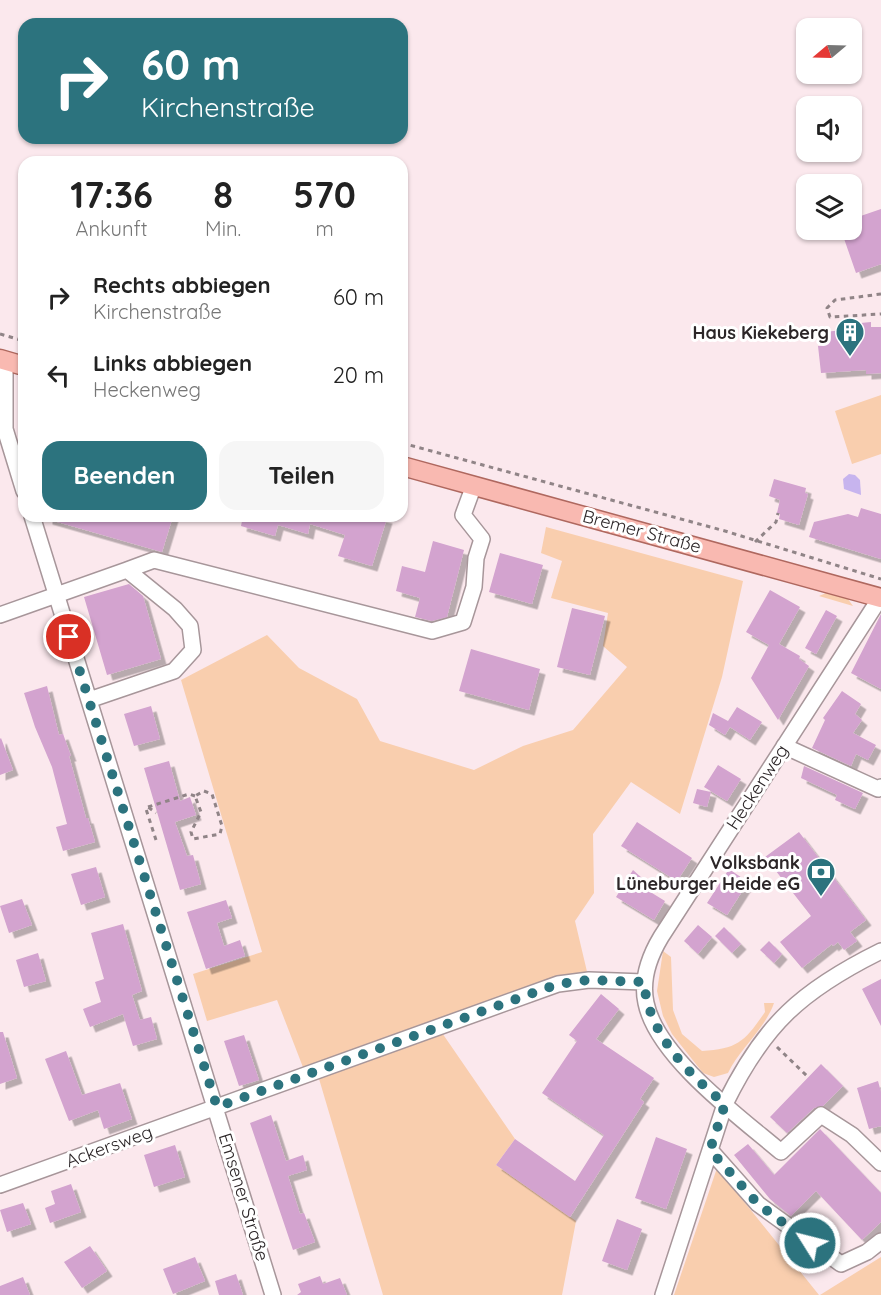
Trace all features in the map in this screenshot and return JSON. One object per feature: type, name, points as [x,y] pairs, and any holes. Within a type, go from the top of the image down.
[{"type":"main road","points":[[3,360],[18,364]]},
{"type":"main road","name":"Bremer Straße","points":[[408,468],[880,598]]},
{"type":"street","points":[[3,360],[5,429],[18,471]]},
{"type":"street","points":[[0,615],[154,560],[432,631],[463,622],[474,587],[476,558],[482,539],[464,515],[474,485]]},
{"type":"street","name":"Emsener Straße","points":[[34,522],[217,1107],[273,1295]]},
{"type":"street","points":[[89,700],[174,671],[193,650],[190,626],[175,609],[127,570]]},
{"type":"street","name":"Heckenweg","points":[[880,598],[661,937],[650,955],[644,982],[646,1004],[656,1027],[694,1078],[781,1152],[821,1114],[852,1135],[881,1162]]},
{"type":"street","points":[[784,746],[878,789],[881,787]]},
{"type":"street","points":[[663,1295],[725,1104],[739,1076],[767,1036],[801,998],[838,972],[881,951]]},
{"type":"street","points":[[217,1107],[558,984],[589,980],[644,982]]},
{"type":"street","name":"Ackersweg","points":[[0,1185],[217,1107]]},
{"type":"street","points":[[710,1150],[758,1204],[841,1264],[867,1252],[881,1241]]},
{"type":"path","points":[[881,294],[835,300],[826,308],[830,317],[881,314]]},
{"type":"path","points":[[0,334],[18,338]]},
{"type":"path","points":[[408,445],[828,561],[881,579]]},
{"type":"path","points":[[750,561],[755,542],[776,522],[778,513]]},
{"type":"path","points":[[148,807],[189,794],[195,796],[204,791],[212,794],[222,826],[220,834],[193,838],[191,832],[201,812],[195,796]]},
{"type":"path","points":[[148,807],[156,813]]},
{"type":"path","points":[[148,807],[156,840]]},
{"type":"path","points":[[767,1036],[808,1077]]},
{"type":"shaded area","points":[[881,395],[881,454],[852,464],[835,411]]},
{"type":"shaded area","points":[[849,474],[855,475],[860,480],[861,495],[844,489],[843,479]]},
{"type":"shaded area","points":[[546,527],[743,581],[722,677],[680,814],[631,782],[593,834],[594,893],[575,921],[589,980],[438,1027],[515,1139],[496,1165],[576,1221],[562,1295],[383,1295],[317,1072],[306,1075],[277,1000],[207,1021],[193,974],[262,952],[181,680],[267,635],[299,668],[357,699],[380,741],[474,770],[523,746],[573,730],[627,667],[603,646],[608,613],[551,598],[562,561],[541,553]]},
{"type":"shaded area","points":[[826,593],[848,599],[853,606],[819,596]]},
{"type":"shaded area","points":[[663,951],[671,957],[673,1010],[682,1034],[702,1051],[724,1048],[740,1042],[765,1012],[764,1003],[774,1003],[765,1021],[728,1073],[714,1077],[703,1073],[672,1034],[663,1016],[657,991]]},
{"type":"shaded area","points":[[717,1168],[819,1295],[674,1295]]},
{"type":"shaded area","points":[[881,1257],[881,1295],[820,1295]]},
{"type":"building","points":[[881,209],[881,264],[856,273],[844,240],[862,240],[862,216]]},
{"type":"building","name":"Haus Kiekeberg","points":[[871,322],[871,327],[881,327],[881,373],[866,374],[866,370],[821,373],[818,346],[826,345],[825,332],[851,329],[850,324]]},
{"type":"building","points":[[774,479],[806,488],[805,493],[808,494],[799,525],[779,519],[780,514],[777,513],[780,500],[769,496]]},
{"type":"building","points":[[861,508],[881,514],[881,559],[809,537],[814,522],[848,514],[858,517]]},
{"type":"building","points":[[57,522],[171,522],[162,552]]},
{"type":"building","points":[[242,522],[386,522],[372,566],[338,556],[345,535],[310,524],[308,534],[278,525],[275,536],[241,526]]},
{"type":"building","points":[[433,541],[464,550],[447,617],[432,621],[415,617],[420,598],[396,591],[402,566],[425,572]]},
{"type":"building","points":[[500,553],[543,565],[532,604],[489,592]]},
{"type":"building","points":[[129,584],[143,596],[161,659],[107,675],[84,597]]},
{"type":"building","points":[[770,590],[800,607],[779,644],[800,656],[799,659],[809,666],[778,720],[751,678],[769,645],[746,632]]},
{"type":"building","points":[[572,608],[605,616],[590,675],[557,667]]},
{"type":"building","points":[[826,610],[837,616],[816,654],[805,648]]},
{"type":"building","points":[[881,614],[881,689],[851,673]]},
{"type":"building","points":[[471,649],[540,669],[529,710],[459,691]]},
{"type":"building","points":[[47,686],[59,735],[63,734],[71,756],[69,756],[86,818],[88,818],[95,842],[63,851],[56,827],[67,824],[52,767],[24,693]]},
{"type":"building","points":[[842,691],[861,704],[855,714],[862,720],[853,733],[876,745],[868,760],[856,754],[851,766],[812,748],[825,720],[823,718]]},
{"type":"building","points":[[151,706],[160,739],[134,746],[124,714]]},
{"type":"building","points":[[737,707],[762,722],[750,740],[730,727],[725,735],[709,725],[713,713],[728,721]]},
{"type":"building","points":[[0,739],[13,770],[0,775]]},
{"type":"building","points":[[169,761],[180,801],[190,797],[196,815],[175,822],[187,856],[193,855],[201,884],[180,890],[144,768]]},
{"type":"building","points":[[718,765],[741,779],[727,801],[704,787]]},
{"type":"building","points":[[804,766],[863,793],[855,809],[835,800],[837,795],[801,778]]},
{"type":"building","points":[[697,789],[711,792],[707,807],[693,803]]},
{"type":"building","points":[[637,822],[692,858],[677,881],[621,846]]},
{"type":"building","points":[[799,832],[866,920],[850,932],[857,941],[844,950],[838,942],[833,946],[832,944],[802,968],[780,942],[811,916],[765,857]]},
{"type":"building","points":[[96,867],[105,897],[81,905],[71,874]]},
{"type":"building","points":[[729,869],[748,882],[727,915],[707,903]]},
{"type":"building","points":[[633,870],[643,879],[639,885],[665,901],[654,920],[616,897]]},
{"type":"building","points":[[22,899],[32,925],[9,933],[0,906]]},
{"type":"building","points":[[226,900],[232,918],[217,923],[224,946],[240,940],[245,956],[206,969],[187,912]]},
{"type":"building","points":[[123,924],[142,991],[132,995],[140,1020],[151,1017],[157,1039],[133,1046],[123,1014],[90,1027],[83,1009],[101,1002],[95,982],[104,979],[91,933]]},
{"type":"building","points":[[698,925],[712,937],[698,954],[684,941]]},
{"type":"building","points":[[724,927],[741,944],[732,953],[715,936]]},
{"type":"building","points":[[769,941],[782,954],[774,963],[760,950]]},
{"type":"building","points":[[38,953],[46,981],[24,987],[16,960]]},
{"type":"building","points":[[881,979],[881,1026],[862,989]]},
{"type":"building","points":[[601,994],[619,1009],[596,1039],[654,1078],[640,1099],[644,1102],[570,1217],[496,1165],[515,1139],[575,1181],[604,1135],[542,1093],[577,1041],[569,1035]]},
{"type":"building","points":[[0,1032],[3,1032],[17,1078],[0,1084]]},
{"type":"building","points":[[244,1035],[259,1080],[239,1086],[224,1041]]},
{"type":"building","points":[[66,1051],[82,1095],[120,1083],[132,1119],[104,1129],[98,1110],[69,1121],[45,1059]]},
{"type":"building","points":[[821,1064],[843,1086],[823,1106],[814,1108],[787,1133],[770,1117]]},
{"type":"building","points":[[878,1081],[881,1092],[881,1126],[869,1129],[857,1088]]},
{"type":"building","points":[[271,1115],[286,1161],[303,1155],[307,1170],[288,1176],[300,1214],[304,1213],[315,1242],[293,1250],[250,1123]]},
{"type":"building","points":[[820,1129],[881,1193],[881,1222],[862,1240],[816,1191],[791,1216],[770,1199],[734,1155],[748,1144],[774,1175]]},
{"type":"building","points":[[656,1137],[687,1149],[666,1209],[635,1198]]},
{"type":"building","points":[[175,1145],[185,1177],[154,1187],[144,1155]]},
{"type":"building","points":[[71,1184],[81,1212],[50,1223],[45,1208],[55,1204],[51,1191]]},
{"type":"building","points":[[23,1203],[31,1224],[7,1232],[0,1210]]},
{"type":"building","points":[[617,1219],[642,1229],[627,1270],[602,1261]]},
{"type":"building","points":[[90,1246],[107,1271],[82,1288],[64,1262]]},
{"type":"building","points":[[195,1257],[205,1281],[173,1294],[163,1269]]},
{"type":"building","points":[[236,1274],[243,1295],[219,1295],[215,1281]]},
{"type":"building","points":[[320,1276],[323,1284],[340,1278],[347,1295],[297,1295],[301,1292],[298,1284]]},
{"type":"building","points":[[23,1277],[30,1295],[0,1295],[0,1286]]},
{"type":"place","name":"Haus Kiekeberg","points":[[850,358]]},
{"type":"place","name":"Volksbank Lüneburger Heide eG","points":[[821,898]]},
{"type":"route","points":[[69,637],[217,1107],[558,984],[589,980],[644,982],[646,1004],[656,1027],[694,1078],[725,1104],[710,1150],[758,1204],[810,1243]]}]
